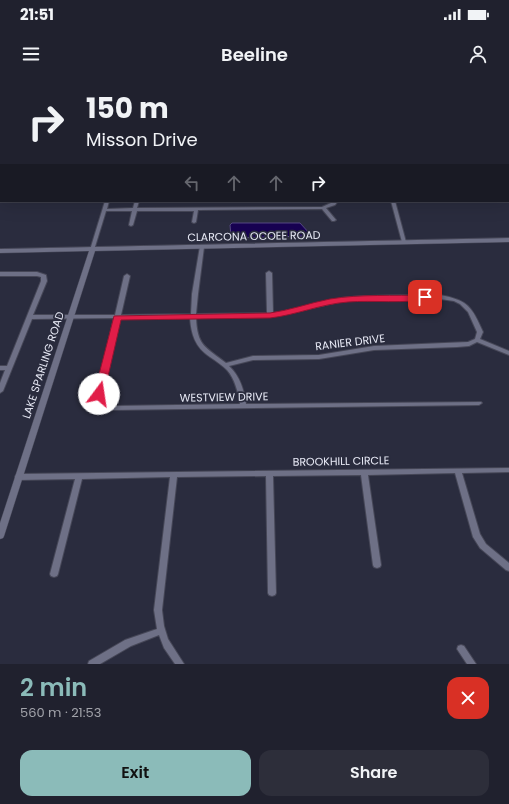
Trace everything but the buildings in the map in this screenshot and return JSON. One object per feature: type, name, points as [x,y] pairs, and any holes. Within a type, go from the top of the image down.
[{"type":"street","name":"LAKE SPARLING ROAD","points":[[0,536],[107,202]]},
{"type":"street","points":[[131,225],[137,202]]},
{"type":"street","points":[[263,202],[263,208]]},
{"type":"street","points":[[104,210],[323,208],[335,202]]},
{"type":"street","points":[[393,202],[404,242]]},
{"type":"street","points":[[323,208],[334,220]]},
{"type":"street","points":[[194,222],[196,209]]},
{"type":"street","name":"CLARCONA OCOEE ROAD","points":[[0,251],[509,240]]},
{"type":"street","points":[[202,247],[193,316],[193,327],[200,345],[226,365],[235,378],[241,391],[243,406]]},
{"type":"street","points":[[269,273],[270,315]]},
{"type":"street","points":[[0,274],[37,274],[44,276],[30,318],[0,391]]},
{"type":"street","name":"WESTVIEW DRIVE","points":[[127,276],[99,394],[101,403],[112,408],[127,409],[479,403]]},
{"type":"street","points":[[30,318],[270,315],[289,313],[330,302],[348,300],[440,297],[454,298],[464,303],[470,310],[480,332],[477,340],[509,353]]},
{"type":"street","name":"RANIER DRIVE","points":[[226,365],[253,358],[319,357],[374,348],[469,344],[477,340]]},
{"type":"street","points":[[0,368],[9,368]]},
{"type":"street","name":"BROOKHILL CIRCLE","points":[[18,477],[174,476],[269,473],[509,470]]},
{"type":"street","points":[[458,471],[476,535],[483,546],[509,568]]},
{"type":"street","points":[[364,472],[377,565]]},
{"type":"street","points":[[269,473],[272,593]]},
{"type":"street","points":[[174,476],[158,610],[160,631],[168,648],[180,664]]},
{"type":"street","points":[[54,574],[79,477]]},
{"type":"street","points":[[92,664],[128,643],[160,631]]},
{"type":"street","points":[[461,649],[472,664]]},
{"type":"shaded area","points":[[232,223],[300,223],[310,234],[307,236],[233,238],[231,236],[230,225]]},
{"type":"route","points":[[99,394],[117,317],[270,315],[289,313],[330,302],[425,297]]}]
